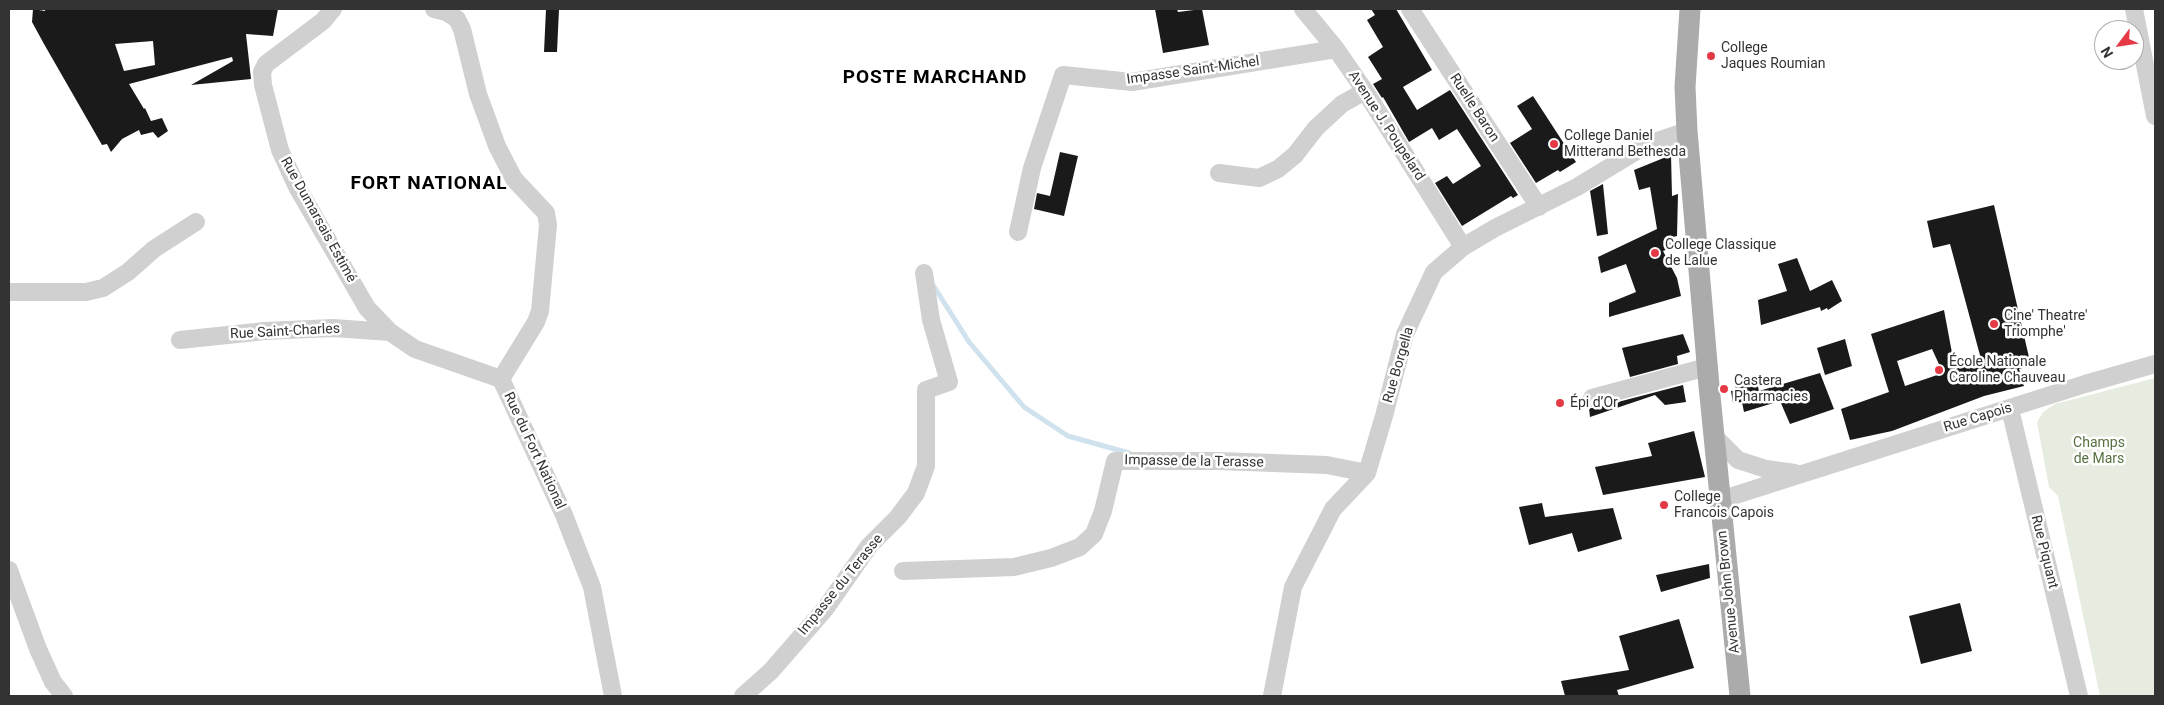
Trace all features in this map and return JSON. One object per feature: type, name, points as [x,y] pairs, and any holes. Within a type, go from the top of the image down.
[{"type":"main road","name":"Avenue John Brown","points":[[1690,9],[1686,87],[1688,131],[1707,367],[1740,696]]},
{"type":"street","name":"Rue Dumarsais Estimé","points":[[333,9],[323,21],[266,64],[262,72],[263,85],[280,150],[297,187],[367,308],[390,332],[416,349],[501,379]]},
{"type":"street","name":"Rue du Fort National","points":[[434,9],[446,12],[457,18],[462,29],[478,94],[497,146],[514,179],[546,213],[548,225],[540,311],[536,322],[501,379],[564,515],[592,587],[613,696]]},
{"type":"street","name":"Avenue J. Poupelard","points":[[1303,9],[1336,49],[1365,91],[1463,247]]},
{"type":"street","name":"Ruelle Baron","points":[[1410,9],[1539,207]]},
{"type":"street","points":[[2134,9],[2155,116]]},
{"type":"street","name":"Impasse Saint-Michel","points":[[1018,232],[1032,168],[1063,75],[1132,82],[1336,49]]},
{"type":"street","points":[[1219,173],[1259,178],[1278,169],[1295,155],[1316,128],[1342,104],[1365,91]]},
{"type":"street","name":"Rue Borgella","points":[[1272,696],[1292,587],[1334,509],[1367,472],[1384,416],[1405,334],[1434,272],[1463,247],[1495,228],[1577,187],[1648,144],[1688,131]]},
{"type":"street","points":[[9,292],[86,292],[103,288],[128,272],[154,249],[196,222]]},
{"type":"street","name":"Impasse du Terasse","points":[[743,696],[771,670],[825,609],[869,546],[898,517],[916,493],[926,466],[926,390],[949,382],[931,320],[924,274]]},
{"type":"street","name":"Rue Saint-Charles","points":[[180,340],[265,331],[333,328],[390,332]]},
{"type":"street","name":"Rue Capois","points":[[1720,500],[2085,384],[2155,364]]},
{"type":"street","points":[[1592,398],[1707,367]]},
{"type":"street","name":"Rue Piquant","points":[[2010,409],[2079,696]]},
{"type":"street","name":"Rue Capois","points":[[1714,437],[1731,454],[1750,465],[1800,474]]},
{"type":"street","name":"Impasse de la Terasse","points":[[903,571],[1014,567],[1051,558],[1080,547],[1094,534],[1115,461],[1220,461],[1327,465],[1367,472]]},
{"type":"street","points":[[9,570],[38,649],[53,682],[64,696]]},
{"type":"green space","name":"Champs de Mars","points":[[2155,378],[2155,696],[2100,696],[2058,496],[2049,487],[2037,422],[2043,412],[2055,404]]},
{"type":"building","points":[[33,9],[45,11],[45,9],[278,9],[273,36],[246,34],[251,79],[191,85],[233,61],[232,57],[129,84],[151,121],[162,118],[168,131],[158,138],[153,132],[141,135],[139,130],[122,139],[111,152],[107,144],[102,145],[32,22]],"holes":[[[153,41],[155,65],[124,71],[115,44]]]},
{"type":"building","points":[[546,9],[559,9],[557,52],[544,52]]},
{"type":"building","points":[[1155,9],[1177,9],[1178,12],[1202,9],[1209,45],[1163,53]]},
{"type":"building","points":[[1371,9],[1396,9],[1432,70],[1403,87],[1417,110],[1450,90],[1518,195],[1513,198],[1511,196],[1462,226],[1435,183],[1447,176],[1453,184],[1481,166],[1457,129],[1439,140],[1432,128],[1409,142],[1383,97],[1373,84],[1382,79],[1368,57],[1383,47],[1367,20],[1375,15]]},
{"type":"building","points":[[1533,96],[1576,162],[1536,183],[1510,143],[1532,129],[1517,106]]},
{"type":"building","points":[[1060,152],[1078,156],[1064,216],[1034,209],[1037,193],[1050,196]]},
{"type":"building","points":[[1671,155],[1672,196],[1678,194],[1677,236],[1673,237],[1674,247],[1663,251],[1677,278],[1681,296],[1609,317],[1609,303],[1636,292],[1626,264],[1601,273],[1598,257],[1657,229],[1650,187],[1639,190],[1634,170]]},
{"type":"building","points":[[1603,184],[1608,234],[1597,236],[1590,191]]},
{"type":"building","points":[[1994,205],[2031,366],[2019,369],[2024,386],[1984,396],[1892,431],[1850,440],[1841,409],[1889,392],[1871,334],[1944,310],[1955,369],[1981,359],[1950,244],[1933,248],[1927,221]],"holes":[[[1932,349],[1943,373],[1905,386],[1897,361]]]},
{"type":"building","points":[[1797,258],[1810,291],[1832,280],[1842,301],[1828,310],[1827,308],[1821,311],[1820,307],[1761,325],[1758,300],[1787,291],[1778,264]]},
{"type":"building","points":[[1683,334],[1690,352],[1677,356],[1678,364],[1630,377],[1622,348]]},
{"type":"building","points":[[1845,339],[1852,366],[1825,375],[1817,348]]},
{"type":"building","points":[[1820,373],[1834,409],[1790,424],[1780,401],[1744,412],[1742,402],[1733,403],[1731,391],[1736,390],[1735,385],[1757,383],[1759,391]]},
{"type":"building","points":[[1683,385],[1686,402],[1665,405],[1655,395],[1590,417],[1589,408]]},
{"type":"building","points":[[1694,431],[1705,477],[1603,495],[1595,467],[1652,456],[1648,443]]},
{"type":"building","points":[[1542,503],[1545,517],[1613,508],[1622,539],[1578,552],[1572,533],[1529,545],[1519,507]]},
{"type":"building","points":[[1709,564],[1710,578],[1661,592],[1656,575]]},
{"type":"building","points":[[1960,603],[1972,651],[1921,664],[1909,616]]},
{"type":"building","points":[[1679,619],[1694,668],[1617,690],[1619,696],[1565,696],[1561,681],[1629,670],[1619,636]]},
{"type":"waterway","points":[[933,285],[969,342],[1024,407],[1068,436],[1129,453]]},
{"type":"place","name":"College Jaques Roumian","points":[[1711,56]]},
{"type":"place","name":"College Daniel Mitterand Bethesda","points":[[1554,144]]},
{"type":"place","name":"College Classique de Lalue","points":[[1655,253]]},
{"type":"place","name":"Cine' Theatre' Triomphe'","points":[[1994,324]]},
{"type":"place","name":"École Nationale Caroline Chauveau","points":[[1939,370]]},
{"type":"place","name":"Castera Pharmacies","points":[[1724,389]]},
{"type":"place","name":"Épi d’Or","points":[[1560,403]]},
{"type":"place","name":"College Francois Capois","points":[[1664,505]]},
{"type":"district","name":"POSTE MARCHAND","points":[[935,78]]},
{"type":"district","name":"FORT NATIONAL","points":[[429,184]]}]
